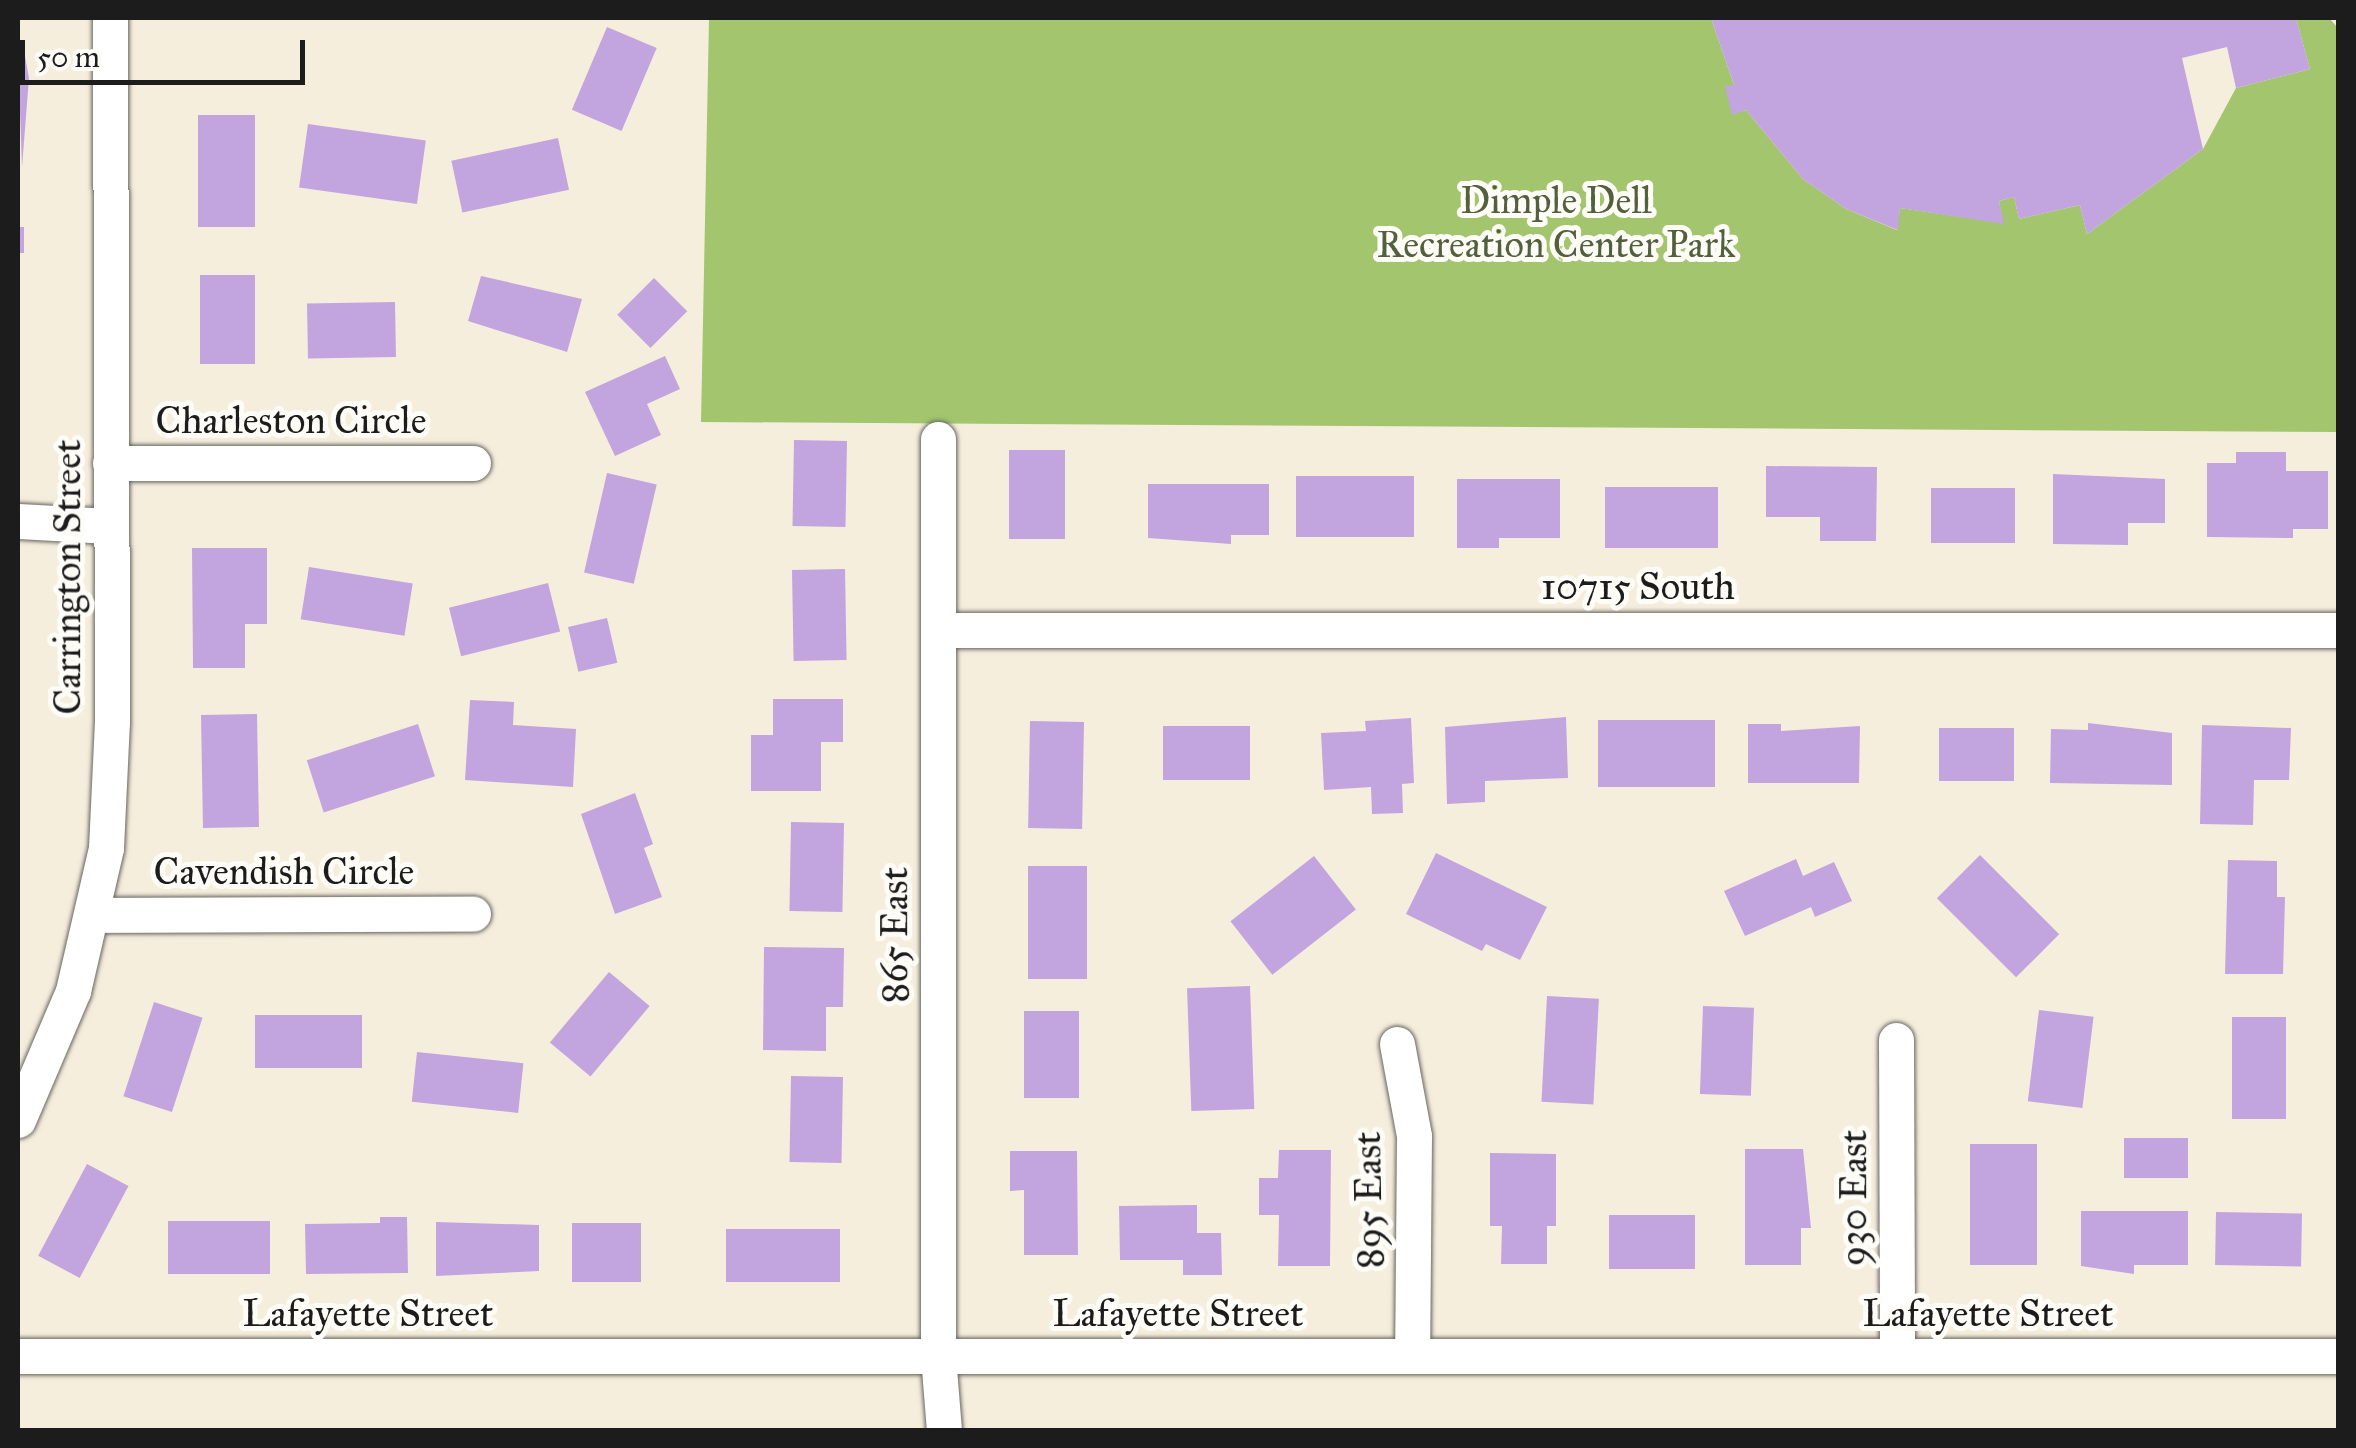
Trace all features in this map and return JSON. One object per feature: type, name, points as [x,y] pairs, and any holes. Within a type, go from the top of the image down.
[{"type":"street","name":"Carrington Street","points":[[18,1120],[45,1065],[96,915],[110,784],[110,18]]},
{"type":"street","name":"865 East","points":[[938,439],[938,1356],[944,1430]]},
{"type":"street","name":"Charleston Circle","points":[[110,463],[473,463]]},
{"type":"street","points":[[18,521],[110,526]]},
{"type":"street","name":"10715 South","points":[[938,630],[2338,630]]},
{"type":"street","name":"Cavendish Circle","points":[[96,915],[473,914]]},
{"type":"street","name":"930 East","points":[[1896,1040],[1897,1356]]},
{"type":"street","name":"895 East","points":[[1397,1044],[1414,1136],[1412,1356]]},
{"type":"street","name":"Lafayette Street","points":[[18,1356],[2338,1356]]},
{"type":"green space","name":"Dimple Dell Recreation Center Park","points":[[709,18],[1711,18],[1734,85],[1732,114],[1746,110],[1803,179],[1846,209],[1897,230],[1900,208],[2003,223],[1999,201],[2014,197],[2019,219],[2080,205],[2087,234],[2203,149],[2236,88],[2310,69],[2296,18],[2329,18],[2338,28],[2338,432],[701,422]]},
{"type":"building","points":[[1711,18],[2296,18],[2310,69],[2236,88],[2227,47],[2182,58],[2203,149],[2087,234],[2080,205],[2019,219],[2014,197],[1999,201],[2004,224],[1900,208],[1898,230],[1846,209],[1803,179],[1746,110],[1732,115],[1725,86],[1734,85]]},
{"type":"building","points":[[607,27],[657,48],[622,131],[572,110]]},
{"type":"building","points":[[18,56],[25,56],[29,78],[22,167]]},
{"type":"building","points":[[198,115],[255,115],[255,227],[198,227]]},
{"type":"building","points":[[308,124],[426,141],[417,204],[299,187]]},
{"type":"building","points":[[558,138],[569,190],[462,213],[451,161]]},
{"type":"building","points":[[18,227],[24,227],[24,253],[18,253]]},
{"type":"building","points":[[200,275],[255,275],[255,364],[200,364]]},
{"type":"building","points":[[481,276],[582,299],[567,352],[468,321]]},
{"type":"building","points":[[654,278],[687,311],[650,348],[617,315]]},
{"type":"building","points":[[395,302],[396,357],[308,359],[307,304]]},
{"type":"building","points":[[665,356],[680,389],[647,404],[661,435],[615,456],[585,392]]},
{"type":"building","points":[[794,440],[847,441],[845,527],[792,526]]},
{"type":"building","points":[[1009,450],[1065,450],[1065,539],[1009,539]]},
{"type":"building","points":[[2236,452],[2286,452],[2286,471],[2328,471],[2328,529],[2293,529],[2293,538],[2207,537],[2207,463],[2236,463]]},
{"type":"building","points":[[1766,466],[1877,467],[1876,541],[1820,541],[1820,517],[1766,517]]},
{"type":"building","points":[[607,473],[657,484],[634,584],[584,572]]},
{"type":"building","points":[[2053,474],[2165,479],[2165,523],[2128,523],[2128,545],[2053,544]]},
{"type":"building","points":[[1296,476],[1414,476],[1414,537],[1296,537]]},
{"type":"building","points":[[1457,479],[1560,479],[1560,538],[1499,538],[1499,548],[1457,548]]},
{"type":"building","points":[[1148,484],[1269,484],[1269,535],[1231,535],[1231,544],[1148,538]]},
{"type":"building","points":[[1605,487],[1718,487],[1718,548],[1605,548]]},
{"type":"building","points":[[1931,488],[2015,488],[2015,543],[1931,543]]},
{"type":"building","points":[[192,548],[267,548],[267,624],[245,624],[245,668],[193,668]]},
{"type":"building","points":[[309,567],[413,583],[404,636],[301,619]]},
{"type":"building","points":[[845,569],[847,660],[794,661],[792,570]]},
{"type":"building","points":[[548,583],[560,632],[461,656],[449,608]]},
{"type":"building","points":[[607,618],[617,663],[578,672],[568,627]]},
{"type":"building","points":[[773,699],[843,699],[843,742],[821,742],[821,791],[751,791],[751,735],[773,735]]},
{"type":"building","points":[[470,700],[514,702],[513,725],[576,729],[573,787],[465,780]]},
{"type":"building","points":[[257,714],[259,827],[203,828],[201,715]]},
{"type":"building","points":[[1566,717],[1568,778],[1485,781],[1485,802],[1447,804],[1445,727]]},
{"type":"building","points":[[1411,718],[1414,783],[1402,784],[1403,813],[1372,814],[1371,787],[1324,790],[1321,733],[1366,731],[1365,721]]},
{"type":"building","points":[[1598,720],[1715,720],[1715,787],[1598,787]]},
{"type":"building","points":[[1030,721],[1084,722],[1082,829],[1028,828]]},
{"type":"building","points":[[2088,723],[2172,733],[2172,785],[2050,783],[2051,729],[2088,730]]},
{"type":"building","points":[[418,724],[435,776],[324,812],[307,760]]},
{"type":"building","points":[[1748,724],[1781,724],[1781,731],[1860,726],[1859,783],[1748,783]]},
{"type":"building","points":[[2202,725],[2291,728],[2289,780],[2254,780],[2253,825],[2200,824]]},
{"type":"building","points":[[1163,726],[1250,726],[1250,780],[1163,780]]},
{"type":"building","points":[[1939,728],[2014,728],[2014,781],[1939,781]]},
{"type":"building","points":[[635,793],[653,844],[644,848],[662,897],[615,914],[581,814]]},
{"type":"building","points":[[791,822],[844,823],[842,912],[789,911]]},
{"type":"building","points":[[1436,853],[1547,907],[1520,960],[1486,944],[1482,951],[1406,914]]},
{"type":"building","points":[[1980,855],[2059,934],[2016,977],[1937,898]]},
{"type":"building","points":[[1314,856],[1356,910],[1272,975],[1230,921]]},
{"type":"building","points":[[1796,859],[1803,876],[1834,862],[1852,901],[1815,917],[1811,907],[1745,936],[1724,891]]},
{"type":"building","points":[[2228,860],[2277,861],[2277,897],[2285,897],[2283,974],[2225,974]]},
{"type":"building","points":[[1028,866],[1087,866],[1087,979],[1028,979]]},
{"type":"building","points":[[764,947],[844,948],[843,1007],[826,1007],[826,1051],[763,1050]]},
{"type":"building","points":[[609,972],[650,1006],[590,1077],[550,1042]]},
{"type":"building","points":[[1250,986],[1254,1109],[1191,1111],[1187,988]]},
{"type":"building","points":[[1547,996],[1599,999],[1593,1105],[1541,1102]]},
{"type":"building","points":[[154,1002],[203,1018],[172,1112],[123,1096]]},
{"type":"building","points":[[1703,1006],[1754,1008],[1751,1096],[1700,1094]]},
{"type":"building","points":[[2039,1010],[2094,1017],[2082,1108],[2028,1101]]},
{"type":"building","points":[[1024,1011],[1079,1011],[1079,1098],[1024,1098]]},
{"type":"building","points":[[255,1015],[362,1015],[362,1068],[255,1068]]},
{"type":"building","points":[[2232,1017],[2286,1017],[2286,1119],[2232,1119]]},
{"type":"building","points":[[417,1052],[523,1063],[518,1113],[412,1102]]},
{"type":"building","points":[[791,1076],[843,1077],[841,1163],[789,1162]]},
{"type":"building","points":[[2124,1138],[2188,1138],[2188,1178],[2124,1178]]},
{"type":"building","points":[[1970,1144],[2037,1144],[2037,1265],[1970,1265]]},
{"type":"building","points":[[1745,1149],[1803,1149],[1811,1228],[1801,1228],[1801,1265],[1745,1265]]},
{"type":"building","points":[[1279,1150],[1331,1150],[1330,1266],[1278,1266],[1279,1215],[1259,1215],[1259,1178],[1278,1178]]},
{"type":"building","points":[[1010,1151],[1077,1151],[1078,1255],[1024,1255],[1024,1190],[1010,1191]]},
{"type":"building","points":[[1490,1153],[1556,1154],[1556,1226],[1547,1226],[1547,1264],[1501,1264],[1502,1226],[1490,1226]]},
{"type":"building","points":[[87,1164],[128,1186],[80,1278],[38,1256]]},
{"type":"building","points":[[1197,1205],[1197,1233],[1221,1233],[1222,1275],[1183,1275],[1183,1260],[1120,1260],[1119,1206]]},
{"type":"building","points":[[2081,1211],[2188,1211],[2188,1265],[2134,1265],[2134,1274],[2081,1266]]},
{"type":"building","points":[[2216,1212],[2302,1214],[2301,1266],[2215,1265]]},
{"type":"building","points":[[1609,1215],[1695,1215],[1695,1269],[1609,1269]]},
{"type":"building","points":[[380,1217],[407,1217],[408,1273],[306,1274],[305,1224],[380,1223]]},
{"type":"building","points":[[168,1221],[270,1221],[270,1274],[168,1274]]},
{"type":"building","points":[[436,1222],[539,1225],[539,1271],[436,1276]]},
{"type":"building","points":[[572,1223],[641,1223],[641,1282],[572,1282]]},
{"type":"building","points":[[726,1229],[840,1229],[840,1282],[726,1282]]}]
